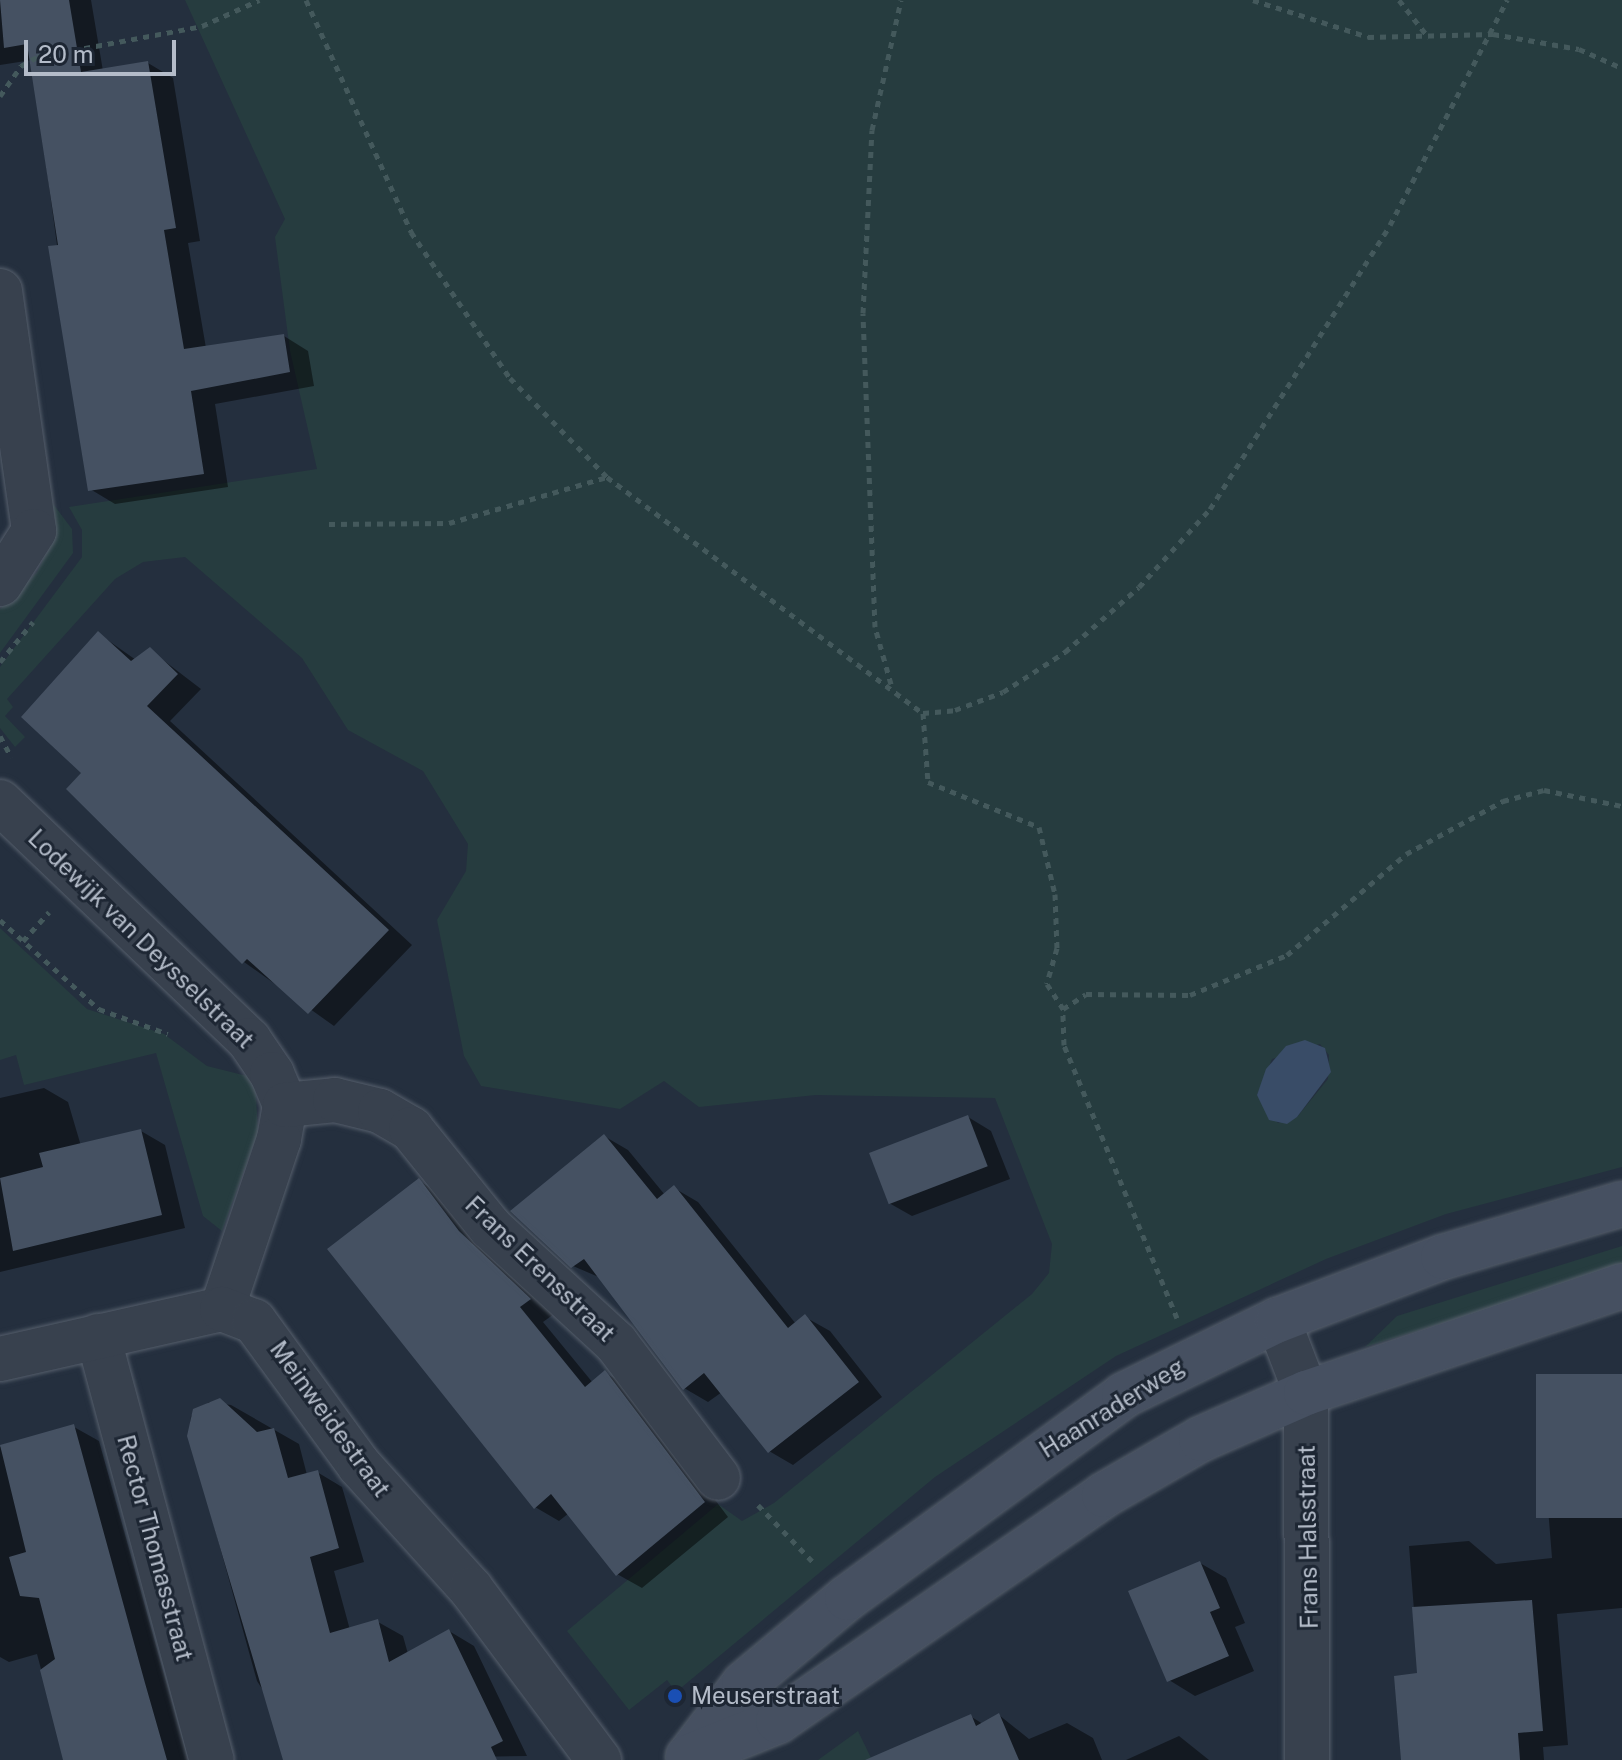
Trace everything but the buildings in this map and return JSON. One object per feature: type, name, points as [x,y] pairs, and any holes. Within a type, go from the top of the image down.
[{"type":"street","points":[[0,291],[34,531],[0,584]]},
{"type":"street","name":"Lodewijk van Deysselstraat","points":[[0,802],[249,1040],[285,1105]]},
{"type":"street","name":"Frans Erensstraat","points":[[285,1105],[335,1100],[380,1111],[411,1129],[491,1228],[616,1343],[718,1478]]},
{"type":"street","points":[[0,1359],[222,1309],[285,1105]]},
{"type":"street","name":"Haanraderweg","points":[[686,1758],[744,1684],[916,1542],[1065,1435],[1194,1355],[1443,1257],[1622,1204]]},
{"type":"street","name":"Haanraderweg","points":[[686,1758],[778,1721],[1104,1495],[1201,1439],[1306,1393],[1622,1286]]},
{"type":"street","name":"Meinweidestraat","points":[[222,1309],[254,1321],[274,1340],[359,1465],[471,1589],[599,1760]]},
{"type":"street","name":"Frans Halsstraat","points":[[1278,1320],[1306,1393],[1307,1760]]},
{"type":"street","name":"Rector Thomasstraat","points":[[98,1336],[212,1760]]},
{"type":"path","points":[[0,96],[21,66],[37,57],[202,26],[259,0]]},
{"type":"path","points":[[306,0],[383,180],[469,328],[607,477],[891,685],[923,713],[928,782],[1039,827],[1055,894],[1057,948],[1047,984],[1063,1009],[1064,1045],[1194,1355]]},
{"type":"path","points":[[891,685],[875,627],[863,313],[872,130],[901,0]]},
{"type":"path","points":[[1253,0],[1368,37],[1429,38],[1493,34],[1579,49],[1622,68]]},
{"type":"path","points":[[1399,0],[1429,38]]},
{"type":"path","points":[[923,713],[955,710],[1003,692],[1065,652],[1139,587],[1210,509],[1390,225],[1493,34],[1507,0]]},
{"type":"path","points":[[329,524],[449,523],[607,477]]},
{"type":"path","points":[[1063,1009],[1086,994],[1190,995],[1287,955],[1406,854],[1503,801],[1544,790],[1622,806]]},
{"type":"path","points":[[0,920],[99,1009],[177,1041]]},
{"type":"path","points":[[776,1530],[808,1556]]},
{"type":"green space","points":[[185,0],[1622,0],[1622,1167],[1446,1214],[1326,1259],[1116,1356],[935,1477],[676,1692],[667,1680],[629,1710],[567,1631],[718,1504],[742,1521],[774,1503],[1032,1294],[1049,1273],[1052,1244],[995,1098],[816,1095],[699,1107],[664,1081],[620,1109],[481,1086],[464,1056],[437,920],[466,871],[468,844],[423,771],[348,730],[302,658],[185,557],[143,562],[115,579],[7,699],[13,707],[5,716],[25,737],[15,747],[0,728],[0,667],[82,557],[82,530],[69,507],[317,469],[290,351],[275,237],[285,219]],"holes":[[[1320,1044],[1329,1055],[1328,1079],[1297,1117],[1278,1123],[1257,1095],[1272,1059]]]},
{"type":"green space","points":[[44,492],[72,529],[73,553],[0,653],[0,609],[37,572],[50,546]]},
{"type":"green space","points":[[0,928],[87,1009],[164,1034],[207,1066],[255,1078],[258,1132],[222,1231],[203,1216],[156,1053],[24,1085],[16,1055],[0,1060]]},
{"type":"green space","points":[[1622,1246],[1622,1268],[1365,1347],[1397,1316]]},
{"type":"green space","points":[[858,1731],[872,1760],[818,1760]]},
{"type":"water","points":[[1305,1040],[1325,1048],[1331,1072],[1297,1117],[1287,1124],[1269,1120],[1257,1095],[1266,1069],[1286,1046]]},
{"type":"place","name":"Meuserstraat","points":[[675,1696]]}]
